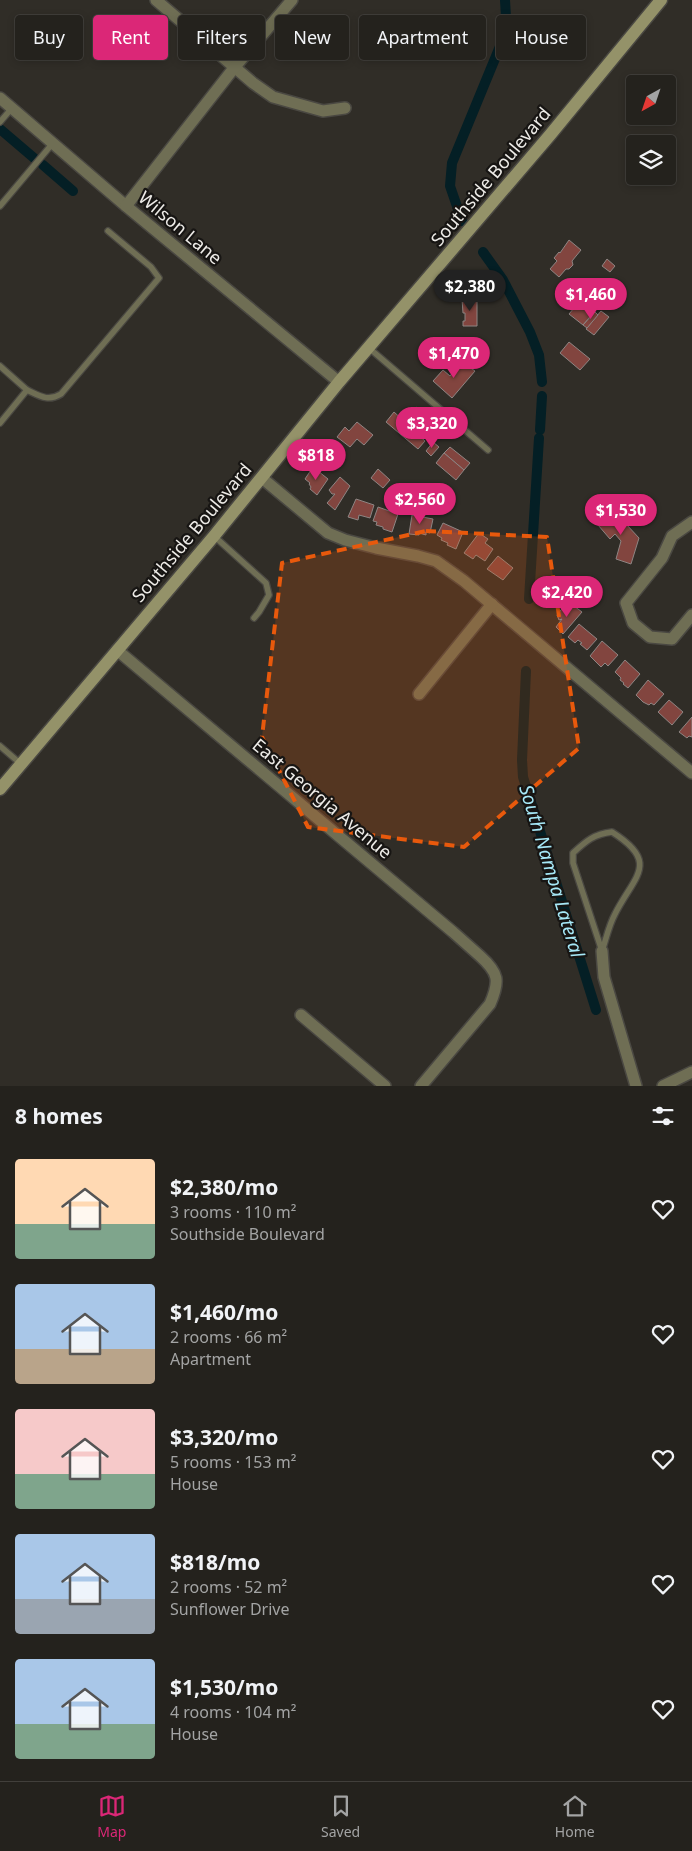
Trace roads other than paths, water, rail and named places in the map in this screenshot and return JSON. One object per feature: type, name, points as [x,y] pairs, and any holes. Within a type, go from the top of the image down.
[{"type":"main road","name":"Southside Boulevard","points":[[0,789],[214,536],[340,382],[546,140],[661,0]]},
{"type":"street","points":[[156,0],[234,68],[273,97],[323,111],[345,108]]},
{"type":"street","points":[[126,206],[234,68],[292,0]]},
{"type":"street","name":"Wilson Lane","points":[[0,98],[126,206],[340,382]]},
{"type":"street","points":[[262,478],[328,533],[345,540],[418,556],[436,562],[464,581],[692,773]]},
{"type":"street","points":[[692,522],[672,536],[662,558],[626,603],[633,623],[650,637],[672,638],[692,615]]},
{"type":"street","points":[[419,694],[492,604]]},
{"type":"street","name":"East Georgia Avenue","points":[[117,650],[453,932],[495,970],[497,980],[496,992],[490,1004],[421,1086]]},
{"type":"street","points":[[602,951],[604,977],[636,1086]]},
{"type":"street","points":[[301,1015],[386,1086]]},
{"type":"street","points":[[663,1086],[692,1072]]},
{"type":"lane","points":[[0,122],[12,108]]},
{"type":"lane","points":[[0,206],[53,143]]},
{"type":"lane","points":[[0,366],[27,390],[47,399],[55,398],[61,394],[159,278],[151,267],[108,231]]},
{"type":"lane","points":[[369,348],[488,450]]},
{"type":"lane","points":[[0,423],[27,390]]},
{"type":"lane","points":[[214,536],[266,582],[269,595],[254,618]]},
{"type":"lane","points":[[0,746],[21,764]]},
{"type":"lane","points":[[612,832],[627,841],[638,855],[640,867],[635,883],[615,914],[602,951],[573,863],[573,853],[585,842],[600,834],[612,832]]},
{"type":"waterway","name":"South Nampa Lateral","points":[[462,221],[450,186],[452,163],[501,44],[506,17],[505,0]]},
{"type":"waterway","points":[[0,129],[34,158]]},
{"type":"waterway","points":[[43,165],[73,191]]},
{"type":"waterway","name":"South Nampa Lateral","points":[[483,252],[503,280],[530,332],[539,355],[542,382]]},
{"type":"waterway","name":"South Nampa Lateral","points":[[540,430],[542,396]]},
{"type":"waterway","name":"South Nampa Lateral","points":[[529,599],[539,438]]},
{"type":"waterway","name":"South Nampa Lateral","points":[[526,671],[523,777],[596,1010]]}]
